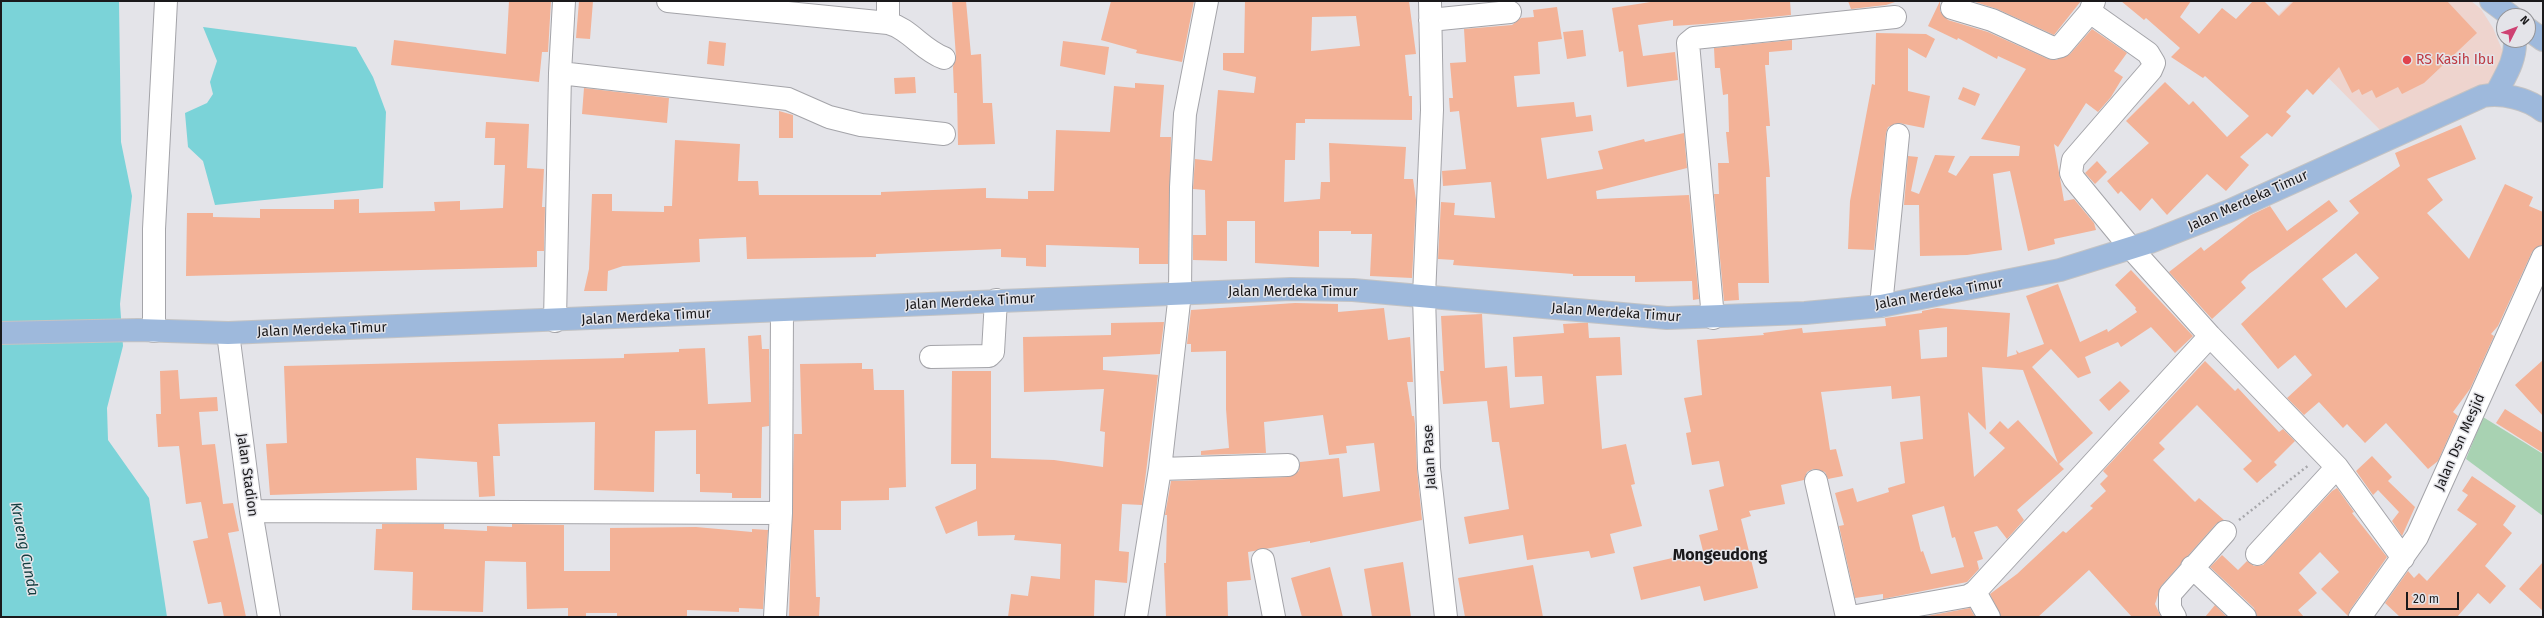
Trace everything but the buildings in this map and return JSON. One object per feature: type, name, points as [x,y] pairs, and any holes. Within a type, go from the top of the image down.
[{"type":"main road","points":[[2490,1],[2499,8]]},
{"type":"main road","points":[[2496,94],[2511,66],[2516,48]]},
{"type":"main road","name":"Jalan Merdeka Timur","points":[[1,332],[146,331],[228,333],[556,321],[996,300],[1291,289],[1353,290],[1639,316],[1713,318],[1805,313],[1881,306],[2060,270],[2150,242],[2215,216],[2466,102],[2496,94],[2518,98],[2542,108]]},
{"type":"street","points":[[146,331],[154,229],[166,1]]},
{"type":"street","points":[[556,321],[560,73],[564,1]]},
{"type":"street","points":[[668,1],[888,23],[898,26],[932,54],[944,58]]},
{"type":"street","points":[[888,1],[888,23]]},
{"type":"street","points":[[1136,617],[1160,469],[1180,294],[1181,187],[1185,114],[1207,1]]},
{"type":"street","points":[[1952,8],[1992,20],[2053,48],[2061,46],[2092,6],[2148,54],[2154,63],[2151,70],[2073,160],[2071,167],[2074,179],[2130,247],[2210,336],[2330,460],[2403,558]]},
{"type":"street","points":[[1430,10],[1510,12]]},
{"type":"street","name":"Jalan Pase","points":[[1430,10],[1432,110],[1424,296],[1430,468],[1446,617]]},
{"type":"street","points":[[1713,318],[1688,43],[1694,38],[1896,17]]},
{"type":"street","points":[[560,73],[788,99],[829,117],[861,125],[944,134]]},
{"type":"street","points":[[1881,306],[1898,135]]},
{"type":"street","name":"Jalan Dsn Mesjid","points":[[2360,617],[2417,537],[2543,257]]},
{"type":"street","points":[[931,357],[989,356],[993,352],[996,300]]},
{"type":"street","points":[[775,617],[781,513],[782,311]]},
{"type":"street","name":"Jalan Stadion","points":[[228,333],[251,511],[269,617]]},
{"type":"street","points":[[1851,617],[1968,596],[1975,592],[2210,336]]},
{"type":"street","points":[[2257,554],[2330,460]]},
{"type":"street","points":[[1160,469],[1288,465]]},
{"type":"street","points":[[1816,481],[1848,617]]},
{"type":"street","points":[[251,511],[781,513]]},
{"type":"street","points":[[2175,617],[2170,608],[2170,594],[2192,567],[2225,532]]},
{"type":"street","points":[[1263,560],[1274,617]]},
{"type":"street","points":[[2192,567],[2246,617]]},
{"type":"street","points":[[1975,592],[1989,617]]},
{"type":"path","points":[[2225,532],[2330,460]]},
{"type":"shaded area","name":"RS Kasih Ibu","points":[[2292,1],[2471,1],[2481,9],[2493,28],[2496,35],[2496,48],[2501,48],[2503,52],[2503,68],[2488,86],[2381,131],[2272,21]]},
{"type":"green space","points":[[2483,417],[2543,454],[2543,516],[2466,459]]},
{"type":"water","name":"Krueng Cunda","points":[[1,1],[119,1],[121,142],[132,196],[120,304],[123,346],[107,408],[108,440],[149,498],[167,617],[1,617]]},
{"type":"water","points":[[203,27],[356,47],[373,77],[386,112],[383,188],[215,205],[203,161],[188,147],[185,113],[207,103],[213,94],[210,82],[217,61]]},
{"type":"place","name":"RS Kasih Ibu","points":[[2407,60]]},
{"type":"district","name":"Mongeudong","points":[[1720,556]]}]
